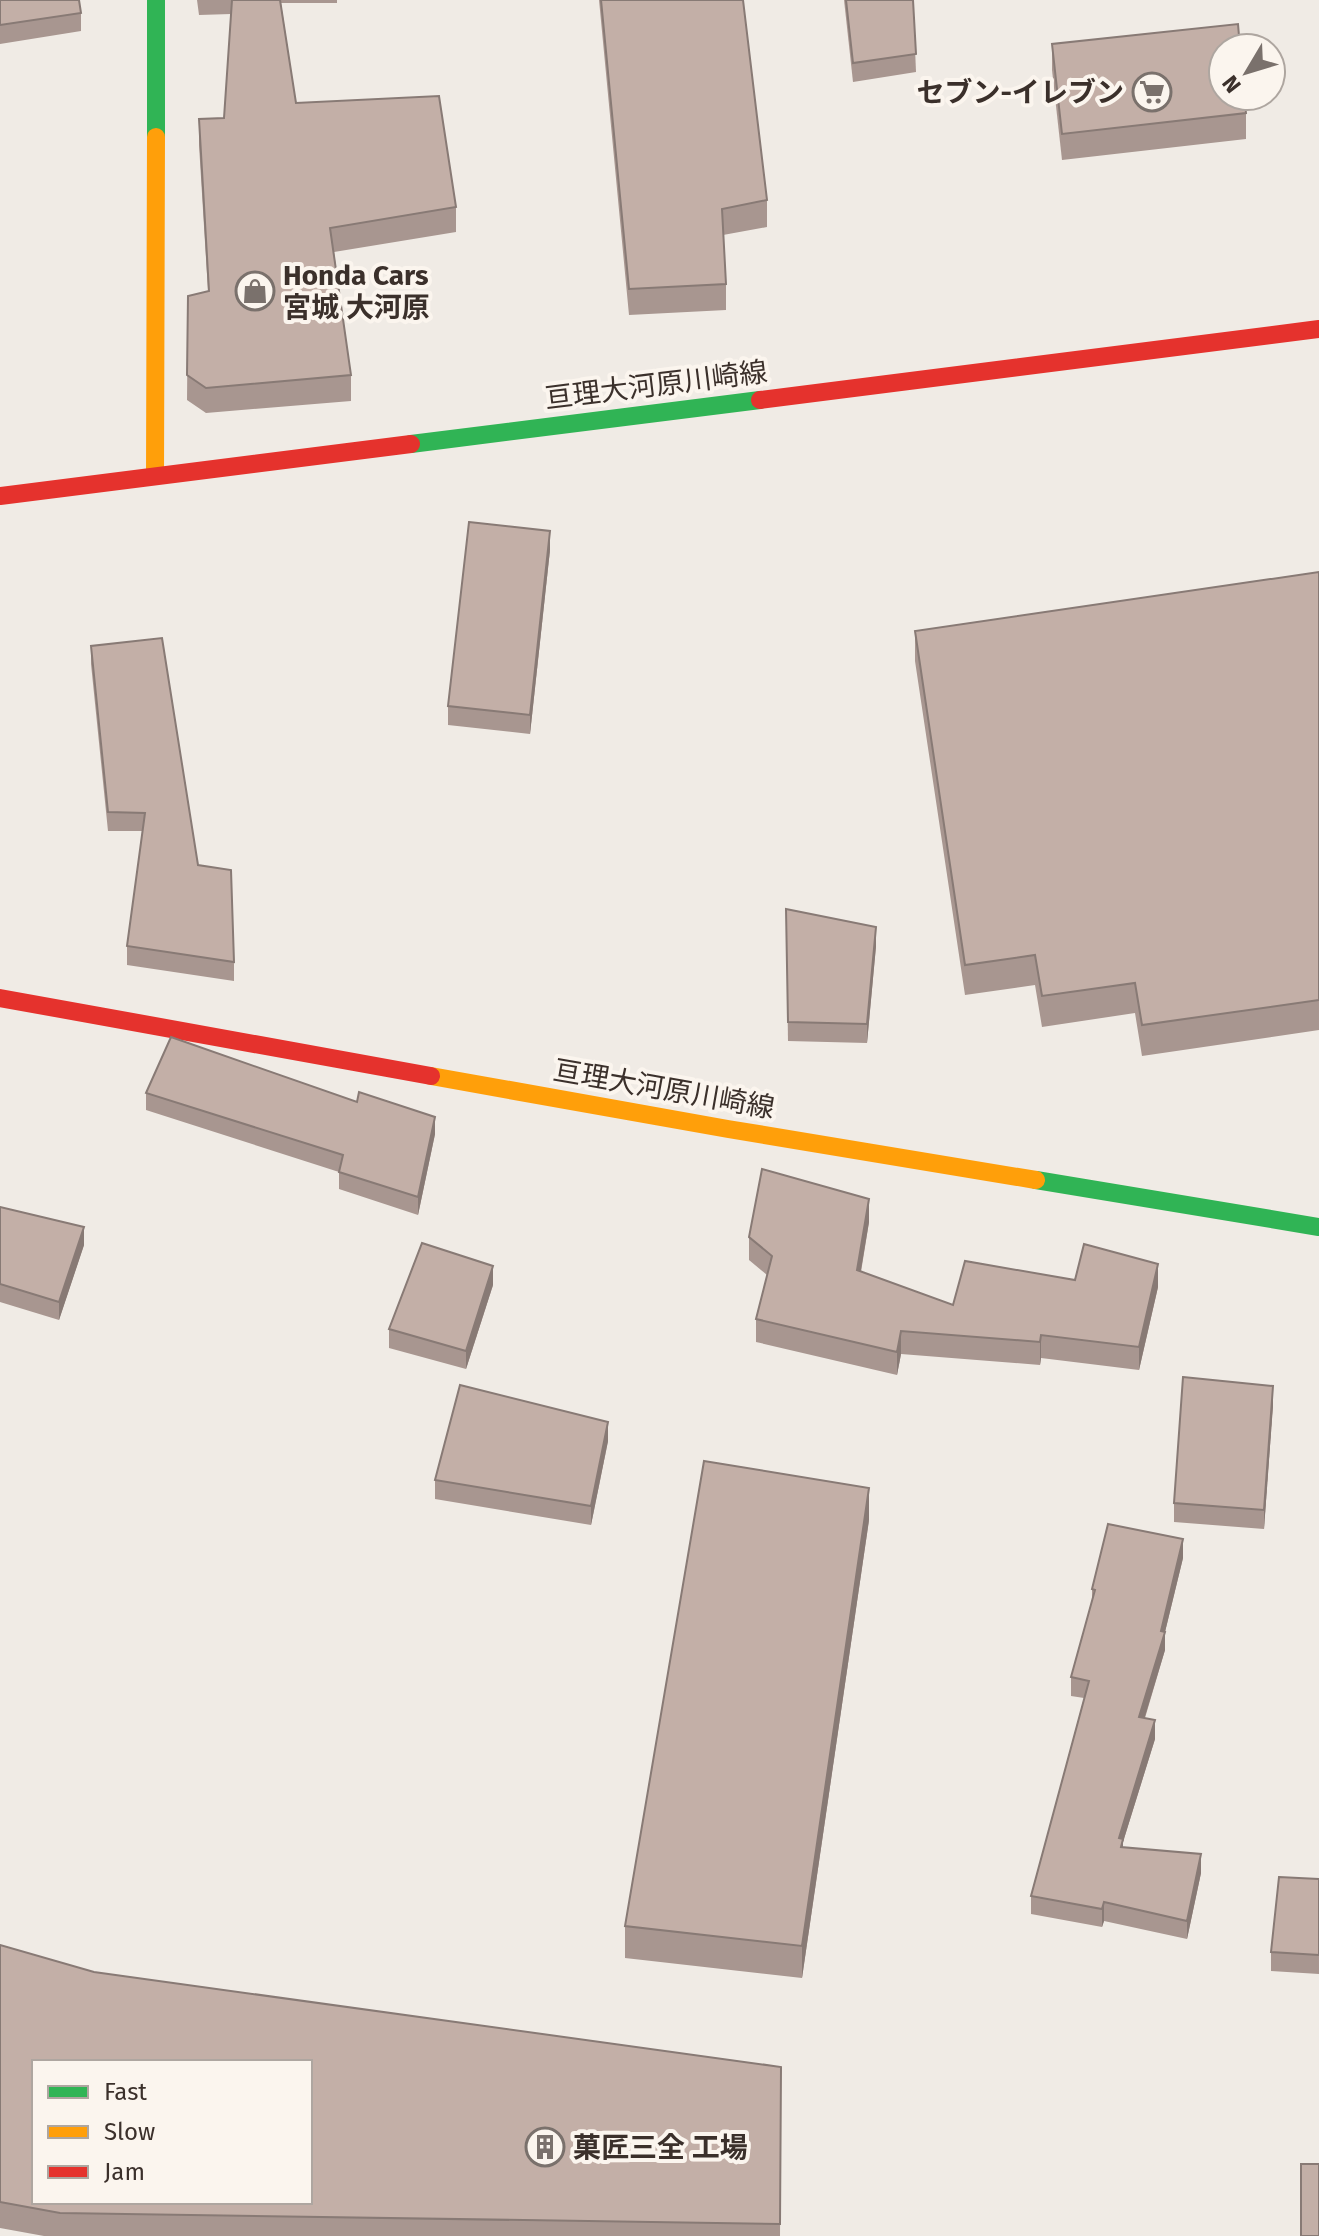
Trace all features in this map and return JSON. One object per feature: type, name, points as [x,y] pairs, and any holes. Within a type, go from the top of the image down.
[{"type":"main road","points":[[155,476],[156,0]]},
{"type":"main road","name":"亘理大河原川崎線","points":[[0,496],[1319,329]]},
{"type":"main road","name":"亘理大河原川崎線","points":[[0,998],[728,1129],[1319,1227]]},
{"type":"building","points":[[0,0],[79,0],[81,13],[0,25]]},
{"type":"building","points":[[232,0],[280,0],[296,103],[439,96],[456,207],[330,228],[351,375],[206,388],[187,375],[188,296],[209,291],[199,119],[224,118]]},
{"type":"building","points":[[601,0],[743,0],[767,200],[722,209],[726,284],[629,289]]},
{"type":"building","points":[[846,0],[913,0],[916,54],[853,63]]},
{"type":"building","points":[[1238,24],[1239,32],[1207,32],[1207,112],[1246,113],[1062,134],[1052,44]]},
{"type":"building","points":[[469,522],[550,531],[530,715],[448,706]]},
{"type":"building","points":[[1319,572],[1319,1000],[1142,1025],[1135,983],[1042,996],[1035,955],[965,965],[915,631]]},
{"type":"building","points":[[162,638],[198,865],[231,870],[234,962],[127,946],[145,813],[108,812],[91,646]]},
{"type":"building","points":[[786,909],[876,927],[867,1024],[788,1022]]},
{"type":"building","points":[[171,1037],[357,1102],[359,1092],[435,1117],[418,1197],[339,1172],[343,1155],[146,1093]]},
{"type":"building","points":[[762,1169],[869,1199],[857,1270],[953,1305],[965,1261],[1075,1280],[1084,1244],[1158,1264],[1139,1347],[1041,1335],[1040,1342],[901,1331],[897,1352],[756,1319],[772,1256],[749,1237]]},
{"type":"building","points":[[0,1207],[84,1227],[59,1302],[0,1284]]},
{"type":"building","points":[[422,1243],[493,1266],[466,1351],[389,1329]]},
{"type":"building","points":[[1183,1377],[1273,1386],[1264,1510],[1174,1503]]},
{"type":"building","points":[[460,1385],[608,1422],[591,1506],[435,1480]]},
{"type":"building","points":[[704,1461],[869,1488],[802,1946],[625,1926]]},
{"type":"building","points":[[1108,1524],[1183,1539],[1161,1631],[1165,1632],[1139,1717],[1155,1720],[1119,1838],[1123,1839],[1121,1847],[1201,1854],[1187,1921],[1104,1902],[1102,1909],[1031,1896],[1089,1681],[1071,1677],[1095,1590],[1092,1589]]},
{"type":"building","points":[[1279,1877],[1319,1879],[1319,1955],[1271,1952]]},
{"type":"building","name":"菓匠三全 工場","points":[[0,1945],[94,1972],[781,2067],[780,2224],[60,2213],[0,2202]]},
{"type":"building","points":[[1301,2164],[1319,2164],[1319,2236],[1301,2236]]},
{"type":"traffic: fast","points":[[156,0],[156,137]]},
{"type":"traffic: fast","points":[[411,444],[760,400]]},
{"type":"traffic: fast","points":[[1036,1180],[1319,1227]]},
{"type":"traffic: slow","points":[[155,476],[156,137]]},
{"type":"traffic: slow","points":[[431,1076],[1036,1180]]},
{"type":"traffic: jam","points":[[760,400],[1319,329]]},
{"type":"traffic: jam","points":[[0,496],[411,444]]},
{"type":"traffic: jam","points":[[0,998],[431,1076]]},
{"type":"place","name":"セブン-イレブン","points":[[1152,92]]},
{"type":"place","name":"Honda Cars 宮城 大河原","points":[[255,291]]},
{"type":"place","name":"菓匠三全 工場","points":[[545,2147]]}]
